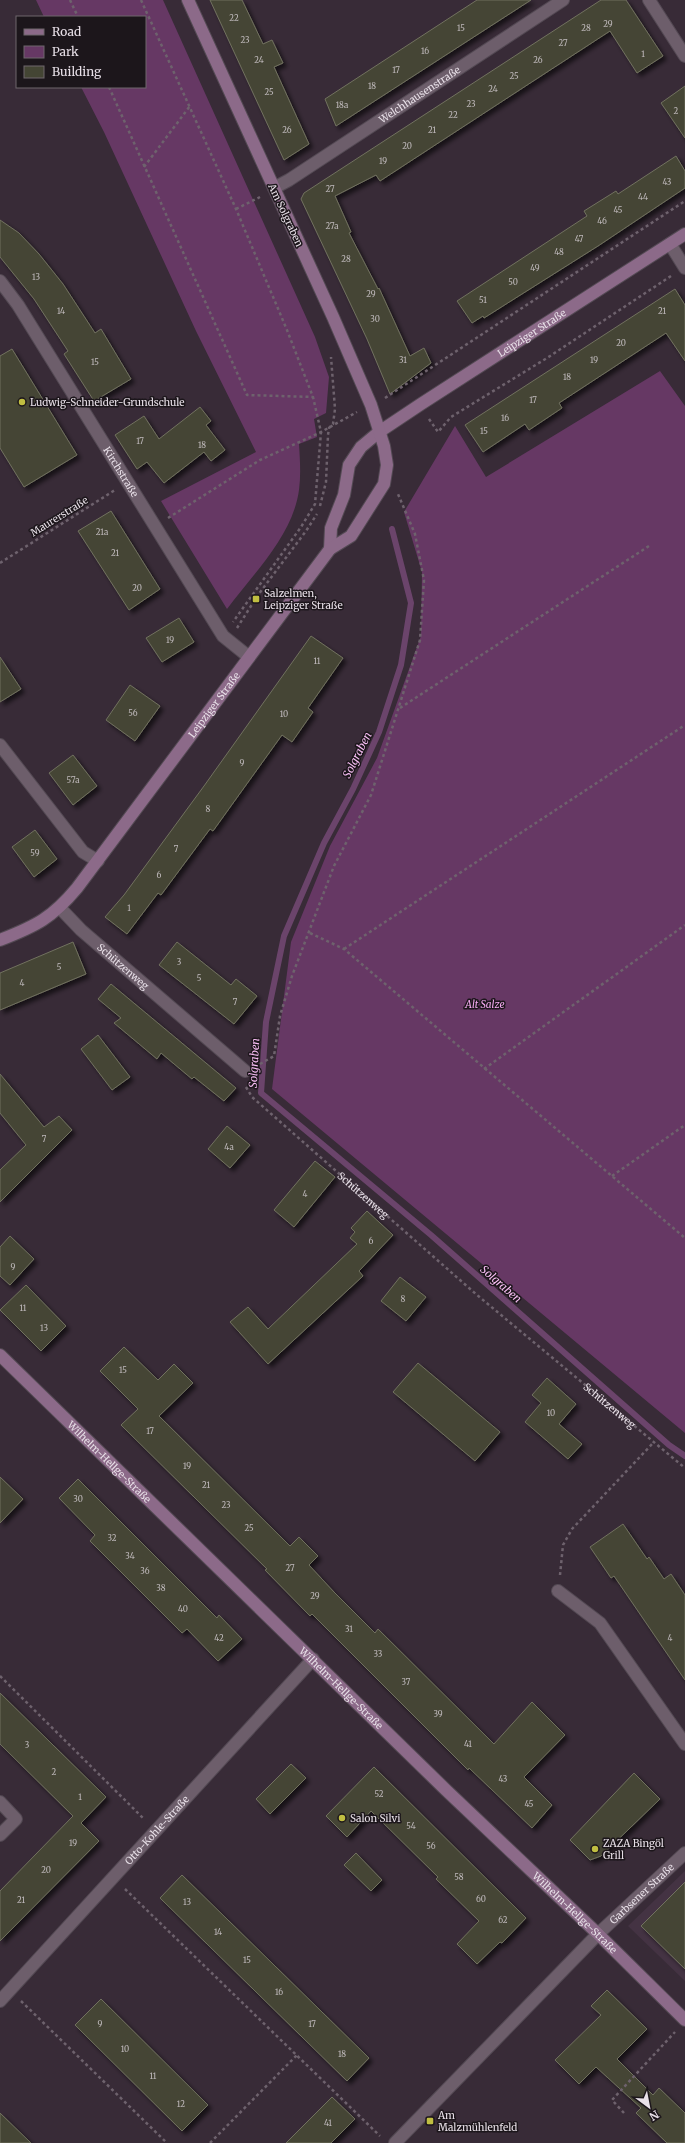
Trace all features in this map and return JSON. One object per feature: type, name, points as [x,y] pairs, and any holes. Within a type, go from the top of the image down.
[{"type":"main road","name":"Am Solgraben","points":[[188,0],[333,318],[371,405],[379,432]]},
{"type":"main road","name":"Leipziger Straße","points":[[330,549],[332,528],[344,495],[349,464],[361,447],[379,432],[685,234]]},
{"type":"main road","name":"Leipziger Straße","points":[[0,940],[43,922],[60,908],[98,861],[330,549],[351,536],[384,484],[386,464],[379,432]]},
{"type":"main road","name":"Wilhelm-Hellge-Straße","points":[[0,1355],[447,1791],[598,1934],[682,2023]]},
{"type":"street","name":"Welchhausenstraße","points":[[274,188],[289,180],[563,0]]},
{"type":"street","points":[[649,0],[685,56]]},
{"type":"street","points":[[670,244],[685,267]]},
{"type":"street","name":"Kirchstraße","points":[[0,281],[18,305],[127,483],[226,639],[249,657]]},
{"type":"street","points":[[0,745],[83,852],[98,861]]},
{"type":"street","name":"Schützenweg","points":[[60,908],[81,930],[245,1071]]},
{"type":"street","points":[[558,1591],[600,1623],[685,1744]]},
{"type":"street","name":"Otto-Kohle-Straße","points":[[0,2001],[313,1659]]},
{"type":"street","points":[[0,1802],[16,1818],[0,1835]]},
{"type":"street","name":"Garbsener Straße","points":[[598,1934],[685,1853]]},
{"type":"street","points":[[395,2143],[598,1934]]},
{"type":"path","points":[[70,0],[78,16]]},
{"type":"path","points":[[141,0],[238,215],[313,397],[321,432],[315,504],[302,527],[226,639]]},
{"type":"path","points":[[109,88],[247,395],[313,397]]},
{"type":"path","points":[[144,167],[190,106]]},
{"type":"path","points":[[154,526],[260,460],[321,432],[408,384],[475,338],[685,201]]},
{"type":"path","points":[[438,432],[451,417],[547,358],[685,267]]},
{"type":"path","points":[[226,639],[315,519],[326,482],[326,445]]},
{"type":"path","name":"Maurerstraße","points":[[0,563],[127,483]]},
{"type":"path","points":[[257,1065],[274,1056],[280,1016],[292,976],[310,933],[334,866],[371,795],[400,708],[420,640],[424,580],[414,534],[396,491]]},
{"type":"path","points":[[400,708],[649,546]]},
{"type":"path","points":[[344,949],[685,725]]},
{"type":"path","points":[[484,1069],[685,925]]},
{"type":"path","points":[[310,933],[344,949],[685,1238]]},
{"type":"path","name":"Schützenweg","points":[[245,1071],[245,1085],[252,1097],[471,1290],[685,1468]]},
{"type":"path","points":[[612,1176],[685,1125]]},
{"type":"path","points":[[558,1591],[563,1545],[572,1529],[654,1442]]},
{"type":"path","points":[[0,1676],[156,1830]]},
{"type":"path","points":[[113,1878],[383,2138]]},
{"type":"path","points":[[10,1990],[167,2143]]},
{"type":"path","points":[[624,2114],[612,2100],[682,2023]]},
{"type":"path","points":[[210,2143],[297,2055]]},
{"type":"shaded area","points":[[685,1871],[685,1981],[628,1926]]},
{"type":"green space","points":[[36,0],[163,0],[315,337],[329,377],[326,413],[314,419],[317,437],[299,444],[299,490],[289,523],[271,553],[227,609],[161,501],[256,452],[196,331],[104,132],[82,88],[146,88],[146,16],[44,16]]},
{"type":"green space","name":"Alt Salze","points":[[660,371],[685,406],[685,1433],[272,1089],[291,942],[330,846],[377,758],[421,636],[422,572],[404,512],[455,426],[486,477]]},
{"type":"building","points":[[210,0],[242,0],[263,44],[272,40],[283,63],[274,67],[309,144],[284,160]]},
{"type":"building","points":[[477,0],[531,0],[336,126],[325,99]]},
{"type":"building","points":[[601,0],[626,0],[663,56],[637,73],[610,31],[380,181],[376,175],[335,196],[351,232],[349,233],[378,289],[379,288],[410,356],[424,348],[431,363],[390,394],[367,339],[301,199],[304,193]]},
{"type":"building","points":[[685,86],[685,138],[661,103]]},
{"type":"building","points":[[676,156],[685,171],[685,188],[598,246],[484,318],[483,316],[472,323],[457,301],[587,216],[584,211],[616,191],[618,194]]},
{"type":"building","points":[[0,220],[19,233],[39,254],[63,284],[95,333],[101,329],[131,379],[94,401],[64,354],[68,351],[34,299],[0,257]]},
{"type":"building","points":[[675,289],[685,305],[685,361],[666,333],[559,403],[562,408],[529,430],[525,424],[483,452],[465,425]]},
{"type":"building","name":"Ludwig-Schneider-Grundschule","points":[[12,349],[77,455],[24,487],[0,448],[0,356]]},
{"type":"building","points":[[200,407],[211,421],[206,425],[225,450],[211,461],[204,452],[164,483],[147,462],[137,469],[115,435],[144,416],[159,439]]},
{"type":"building","points":[[111,511],[160,589],[129,610],[78,531]]},
{"type":"building","points":[[179,618],[194,642],[162,662],[146,638]]},
{"type":"building","points":[[311,636],[343,658],[308,708],[313,712],[292,742],[282,735],[213,831],[210,829],[161,895],[158,893],[127,934],[105,917],[124,895],[204,786]]},
{"type":"building","points":[[0,657],[21,689],[0,702]]},
{"type":"building","points":[[130,685],[160,706],[135,741],[106,720]]},
{"type":"building","points":[[73,755],[97,786],[73,805],[49,773]]},
{"type":"building","points":[[35,830],[57,859],[34,877],[12,847]]},
{"type":"building","points":[[73,942],[86,974],[0,1010],[0,973]]},
{"type":"building","points":[[177,942],[231,985],[236,979],[257,996],[234,1024],[159,965]]},
{"type":"building","points":[[111,984],[236,1088],[224,1101],[194,1077],[192,1079],[161,1053],[157,1059],[114,1023],[121,1018],[98,999]]},
{"type":"building","points":[[98,1035],[130,1077],[112,1090],[81,1049]]},
{"type":"building","points":[[0,1074],[44,1127],[59,1116],[72,1130],[0,1202],[0,1170],[26,1145],[0,1113]]},
{"type":"building","points":[[227,1126],[250,1145],[230,1168],[208,1149]]},
{"type":"building","points":[[315,1161],[335,1177],[294,1227],[274,1210]]},
{"type":"building","points":[[367,1211],[393,1235],[359,1271],[363,1276],[268,1364],[230,1322],[248,1307],[268,1329],[357,1244],[350,1238],[355,1232],[351,1228]]},
{"type":"building","points":[[10,1236],[34,1259],[10,1285],[0,1276],[0,1247]]},
{"type":"building","points":[[400,1277],[426,1297],[406,1321],[381,1301]]},
{"type":"building","points":[[26,1285],[66,1326],[41,1351],[0,1310]]},
{"type":"building","points":[[124,1347],[158,1380],[174,1364],[193,1383],[159,1416],[290,1546],[299,1537],[318,1556],[309,1565],[334,1592],[375,1633],[378,1629],[494,1744],[532,1702],[565,1735],[524,1777],[552,1805],[532,1828],[469,1768],[468,1770],[312,1614],[310,1616],[265,1570],[267,1569],[121,1425],[138,1409],[100,1371]]},
{"type":"building","points":[[418,1363],[500,1432],[475,1461],[393,1392]]},
{"type":"building","points":[[547,1378],[576,1404],[559,1424],[582,1444],[568,1459],[525,1422],[541,1403],[532,1395]]},
{"type":"building","points":[[0,1477],[23,1499],[0,1523]]},
{"type":"building","points":[[78,1479],[217,1618],[219,1615],[242,1639],[218,1661],[187,1629],[182,1633],[90,1541],[95,1535],[59,1498]]},
{"type":"building","points":[[623,1524],[647,1559],[649,1557],[664,1579],[671,1574],[685,1595],[685,1680],[614,1576],[611,1578],[590,1547]]},
{"type":"building","points":[[0,1693],[106,1797],[81,1823],[99,1841],[0,1941],[0,1891],[73,1816],[0,1744]]},
{"type":"building","points":[[291,1764],[306,1778],[270,1814],[256,1799]]},
{"type":"building","points":[[374,1767],[526,1918],[502,1943],[500,1942],[477,1964],[457,1944],[479,1921],[436,1879],[438,1877],[371,1811],[347,1837],[326,1816]]},
{"type":"building","points":[[634,1773],[660,1799],[601,1856],[590,1860],[570,1840]]},
{"type":"building","points":[[356,1853],[382,1880],[371,1891],[344,1865]]},
{"type":"building","points":[[182,1875],[369,2058],[347,2081],[160,1898]]},
{"type":"building","points":[[685,1882],[685,1969],[641,1926]]},
{"type":"building","points":[[607,1990],[647,2029],[617,2059],[653,2095],[659,2088],[685,2113],[685,2143],[667,2143],[636,2113],[641,2108],[596,2067],[579,2084],[555,2060],[601,2015],[591,2006]]},
{"type":"building","points":[[101,1999],[208,2105],[182,2131],[75,2025]]},
{"type":"building","points":[[332,2097],[355,2119],[331,2143],[286,2143]]},
{"type":"building","points":[[0,2113],[31,2143],[0,2143]]},
{"type":"waterway","name":"Solgraben","points":[[392,529],[411,603],[401,665],[379,732],[353,789],[324,843],[284,936],[266,1022],[261,1093],[431,1235],[669,1445],[685,1456]]},
{"type":"place","name":"Ludwig-Schneider-Grundschule","points":[[22,402]]},
{"type":"place","name":"Salzelmen, Leipziger Straße","points":[[256,599]]},
{"type":"place","name":"Salon Silvi","points":[[342,1818]]},
{"type":"place","name":"ZAZA Bingöl Grill","points":[[595,1849]]},
{"type":"place","name":"Am Malzmühlenfeld","points":[[430,2121]]}]
